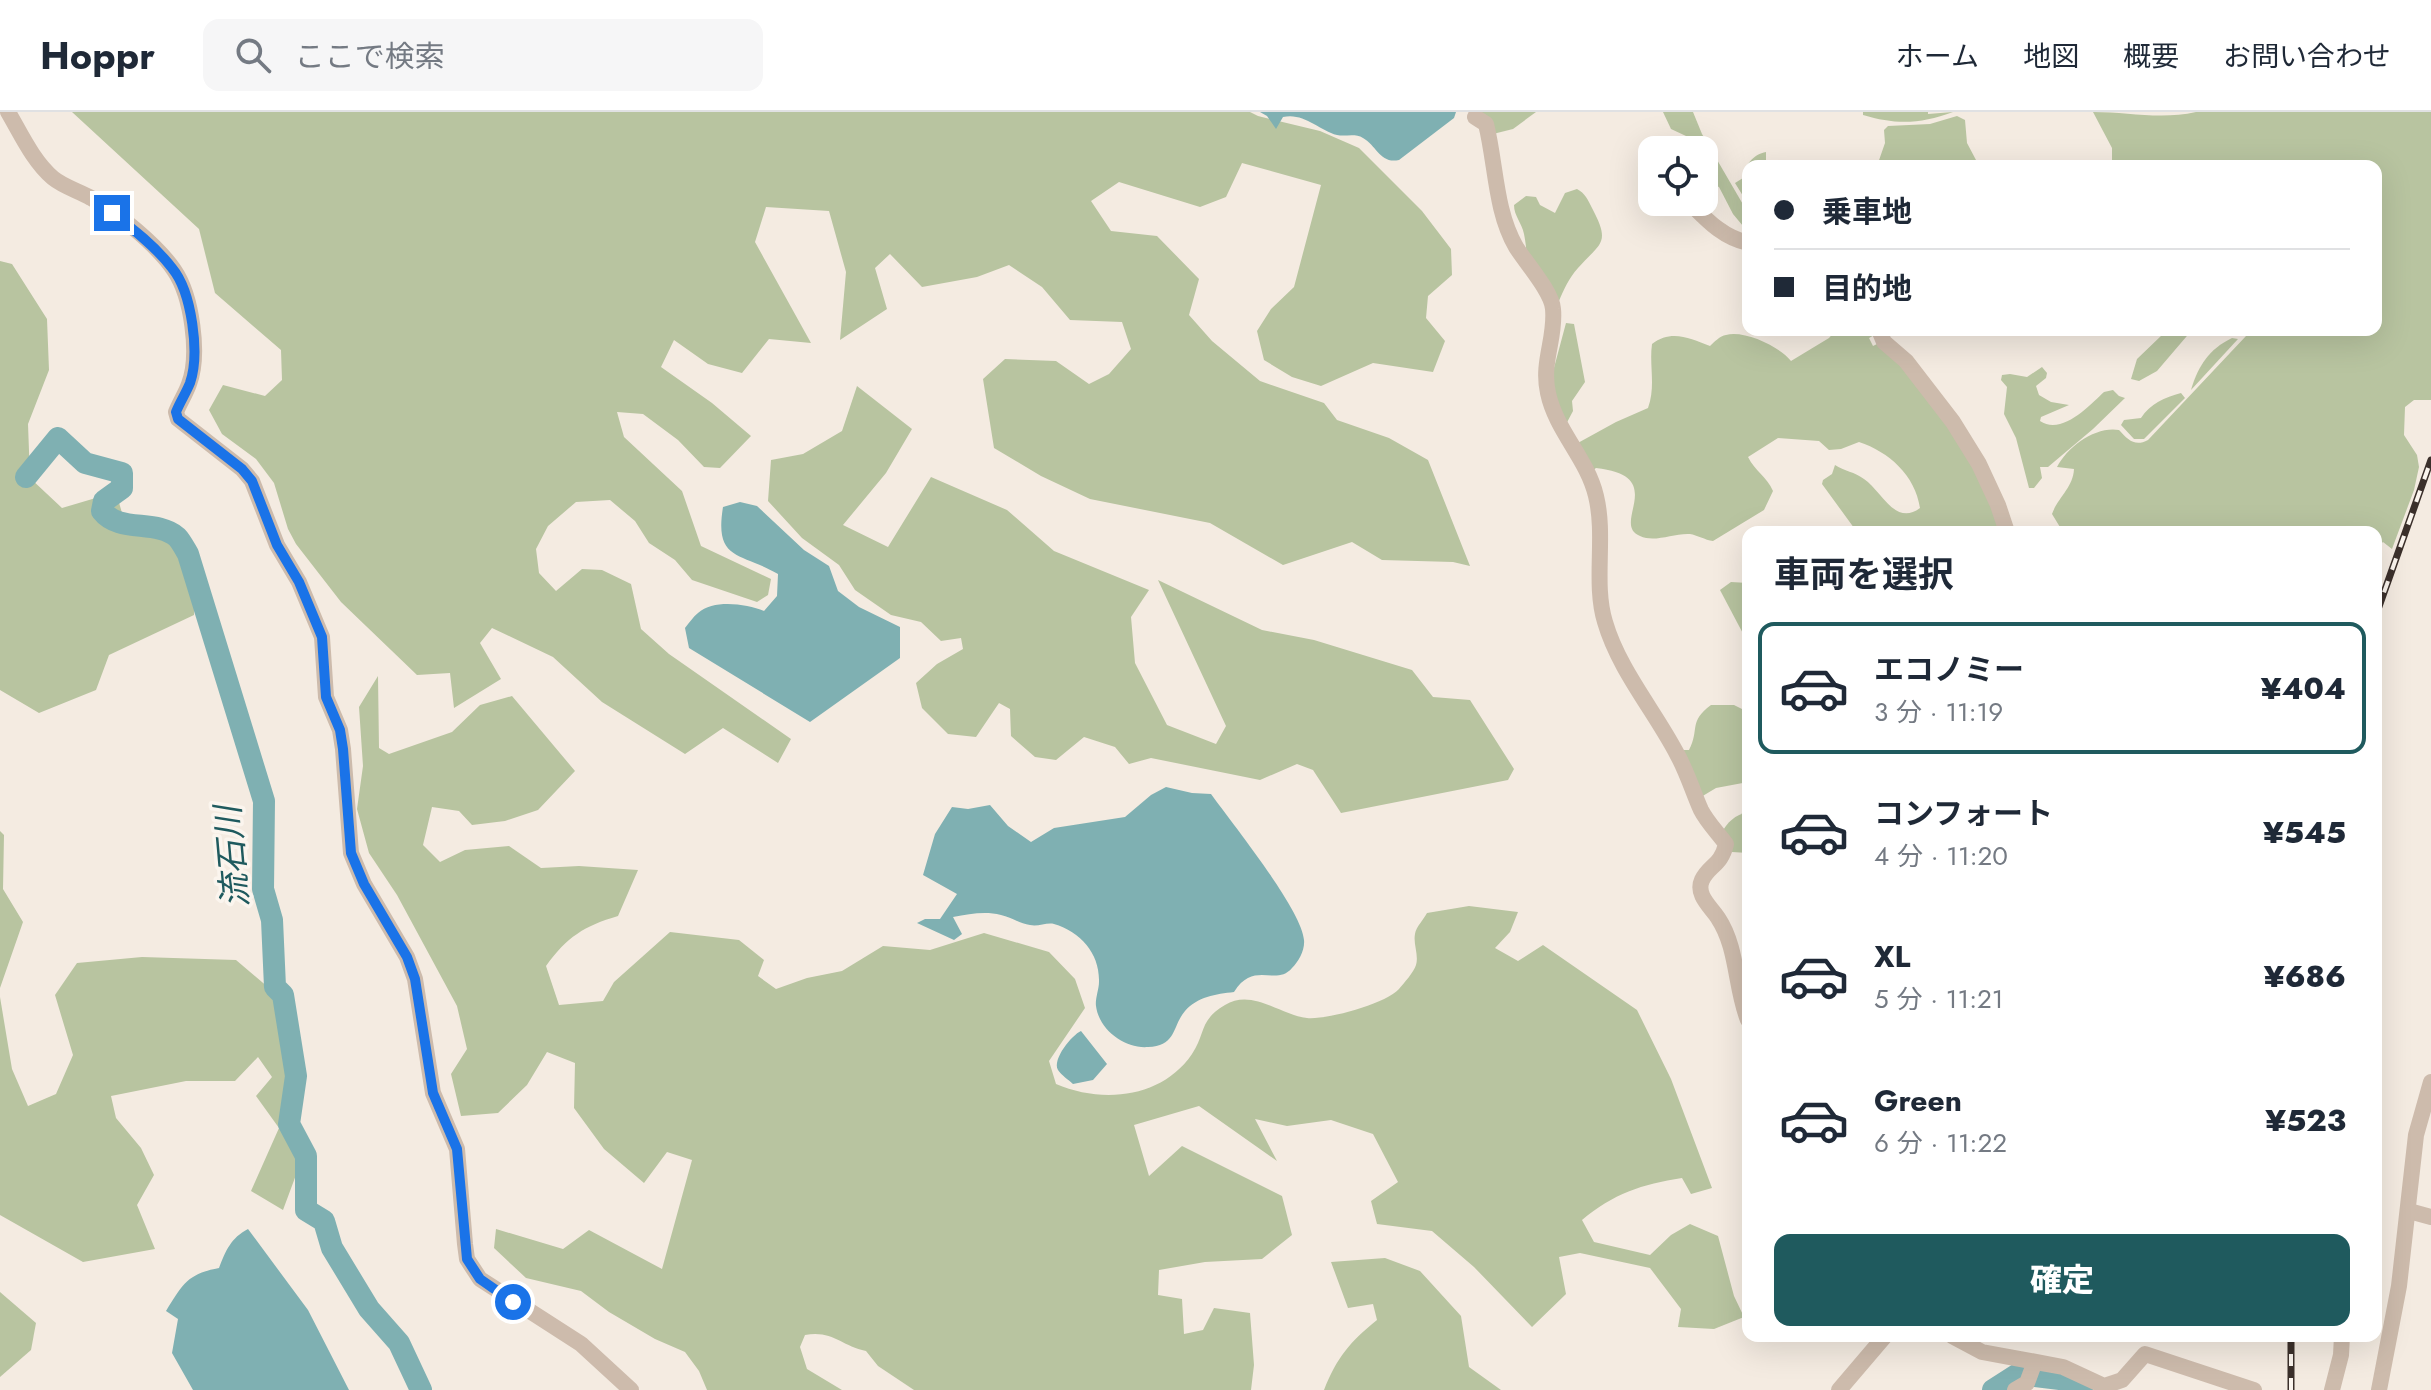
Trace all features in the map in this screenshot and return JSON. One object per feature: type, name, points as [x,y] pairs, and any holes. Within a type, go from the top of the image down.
[{"type":"street","points":[[8,112],[30,149],[54,179],[91,198],[130,227],[174,269],[183,286],[193,331],[194,359],[190,383],[176,412],[178,419],[242,469],[252,481],[277,545],[299,582],[322,637],[326,697],[340,730],[343,749],[351,853],[364,884],[407,957],[415,979],[433,1093],[457,1149],[467,1259],[473,1271],[490,1288],[592,1352],[631,1390]]},
{"type":"street","points":[[1475,117],[1486,124],[1499,198],[1514,243],[1551,301],[1553,326],[1545,371],[1548,393],[1557,420],[1585,463],[1596,495],[1601,528],[1600,579],[1604,620],[1627,672],[1678,755],[1703,813],[1726,844],[1722,858],[1702,880],[1701,891],[1730,942],[1742,1004]]},
{"type":"street","points":[[1703,216],[1726,235],[1742,241]]},
{"type":"street","points":[[1882,336],[1884,342],[1906,361],[1953,422],[1979,464],[2005,526]]},
{"type":"street","points":[[2379,1390],[2399,1286],[2416,1135],[2431,1082]]},
{"type":"street","points":[[2409,1211],[2431,1217]]},
{"type":"street","points":[[1840,1389],[1880,1342]]},
{"type":"street","points":[[1963,1342],[1982,1352],[2063,1367],[2102,1388],[2122,1380],[2145,1354],[2254,1390]]},
{"type":"street","points":[[2332,1390],[2342,1342]]},
{"type":"street","points":[[2021,1386],[2034,1364]]},
{"type":"green space","points":[[72,112],[1250,112],[1320,131],[1359,148],[1422,211],[1451,249],[1452,275],[1428,296],[1426,318],[1445,341],[1433,372],[1373,363],[1321,386],[1292,377],[1264,360],[1257,331],[1271,309],[1294,287],[1321,185],[1242,163],[1226,197],[1200,207],[1119,182],[1091,201],[1111,231],[1157,236],[1199,279],[1189,315],[1212,341],[1260,381],[1324,403],[1337,420],[1389,438],[1428,460],[1470,566],[1453,562],[1382,560],[1352,542],[1283,565],[1210,523],[1090,499],[1041,476],[994,448],[983,379],[1005,359],[1056,361],[1089,384],[1109,374],[1131,349],[1122,322],[1070,320],[1042,287],[1009,265],[977,277],[922,287],[890,254],[875,268],[887,309],[840,340],[846,272],[829,211],[766,207],[755,242],[811,343],[769,339],[742,373],[708,364],[674,340],[661,367],[712,403],[751,436],[720,468],[704,467],[678,440],[643,414],[617,412],[624,437],[682,491],[701,546],[771,579],[768,595],[757,602],[692,580],[675,560],[649,543],[635,521],[610,500],[576,502],[548,526],[536,549],[539,573],[556,591],[582,569],[602,570],[631,584],[641,629],[669,654],[791,739],[778,763],[723,728],[685,754],[602,702],[553,657],[492,628],[480,643],[501,679],[454,708],[450,673],[417,675],[341,602],[296,544],[288,529],[274,483],[256,459],[222,434],[209,410],[223,385],[265,396],[282,380],[281,350],[215,293],[199,229]]},
{"type":"green space","points":[[1479,112],[1536,112],[1513,129],[1485,136]]},
{"type":"green space","points":[[1663,112],[1693,112],[1703,136],[1686,136],[1671,129]]},
{"type":"green space","points":[[1863,112],[1953,112],[1930,119],[1898,122],[1863,115]]},
{"type":"green space","points":[[2093,112],[2157,116],[2196,112],[2431,112],[2431,400],[2414,400],[2405,407],[2404,435],[2417,455],[2419,467],[2414,490],[2392,549],[2382,543],[2382,526],[2059,526],[2052,514],[2068,487],[2074,469],[2057,467],[2068,452],[2101,431],[2119,430],[2135,443],[2148,440],[2246,336],[2382,336],[2382,160],[2112,160],[2112,148]]},
{"type":"green space","points":[[1957,116],[1965,120],[1967,143],[1976,160],[1879,160],[1885,143],[1884,130],[1888,126],[1930,124]]},
{"type":"green space","points":[[1766,152],[1766,160],[1751,160]]},
{"type":"green space","points":[[1718,161],[1742,203],[1742,225],[1733,214],[1719,187]]},
{"type":"green space","points":[[1742,179],[1742,194],[1735,183]]},
{"type":"green space","points":[[1577,189],[1589,202],[1602,236],[1598,247],[1572,276],[1559,301],[1545,293],[1528,274],[1524,234],[1514,205],[1526,196],[1536,197],[1540,205],[1555,213],[1565,193]]},
{"type":"green space","points":[[0,261],[12,264],[47,319],[49,370],[28,424],[30,478],[62,508],[116,492],[126,527],[170,534],[195,585],[194,615],[109,655],[96,690],[39,713],[0,690]]},
{"type":"green space","points":[[1566,323],[1574,324],[1585,382],[1572,401],[1573,411],[1564,428],[1551,379]]},
{"type":"green space","points":[[1742,335],[1771,345],[1791,361],[1829,338],[1873,336],[1869,338],[1873,346],[1881,342],[1956,433],[2001,526],[1853,526],[1822,484],[1823,480],[1832,474],[1835,465],[1864,479],[1896,510],[1911,513],[1920,508],[1917,496],[1899,466],[1859,442],[1829,450],[1819,441],[1778,438],[1748,457],[1773,491],[1764,510],[1713,541],[1690,534],[1646,538],[1633,530],[1631,521],[1635,490],[1630,480],[1618,473],[1596,468],[1592,471],[1576,444],[1648,408],[1652,392],[1652,344],[1673,336],[1710,346],[1724,336]]},
{"type":"green space","points":[[2161,336],[2187,336],[2157,371],[2139,381],[2131,379],[2137,359]]},
{"type":"green space","points":[[2232,338],[2238,339],[2191,390],[2206,359],[2217,347]]},
{"type":"green space","points":[[2042,367],[2047,373],[2046,378],[2036,386],[2039,395],[2051,402],[2069,405],[2041,417],[2040,421],[2048,425],[2057,425],[2075,417],[2104,392],[2113,390],[2125,398],[2048,467],[2040,467],[2042,478],[2034,488],[2029,488],[2016,438],[2004,414],[2007,387],[2001,380],[2002,375],[2010,374],[2027,377]]},
{"type":"green space","points":[[857,386],[912,429],[886,473],[843,525],[888,547],[931,477],[1007,510],[1054,551],[1149,590],[1131,617],[1135,663],[1167,725],[1216,744],[1226,726],[1158,580],[1262,630],[1314,640],[1412,670],[1433,697],[1470,700],[1514,769],[1508,780],[1341,813],[1313,770],[1297,764],[1260,780],[1151,758],[1129,764],[1115,747],[1084,737],[1056,760],[1035,757],[1011,736],[1010,709],[999,703],[976,737],[948,734],[922,708],[916,683],[937,664],[963,649],[961,638],[941,641],[921,622],[891,615],[855,590],[839,565],[802,538],[768,501],[771,460],[803,454],[842,431]]},
{"type":"green space","points":[[2181,393],[2185,398],[2144,439],[2134,439],[2121,425],[2124,420],[2141,418],[2158,402]]},
{"type":"green space","points":[[1731,582],[1742,583],[1742,632],[1720,590]]},
{"type":"green space","points":[[378,676],[379,748],[389,754],[452,732],[480,705],[512,696],[575,771],[538,810],[505,821],[472,825],[459,811],[432,807],[423,845],[440,862],[465,850],[509,846],[541,868],[579,866],[638,870],[618,916],[577,934],[561,947],[546,966],[559,1005],[603,1001],[614,982],[670,932],[739,940],[764,960],[758,976],[776,989],[807,978],[842,971],[883,946],[930,950],[984,933],[1049,952],[1075,979],[1085,1008],[1049,1061],[1056,1084],[1093,1094],[1112,1095],[1148,1088],[1165,1080],[1192,1054],[1211,1016],[1235,1001],[1256,1001],[1297,1016],[1316,1018],[1355,1010],[1392,995],[1415,968],[1415,934],[1427,913],[1469,906],[1518,912],[1510,932],[1495,948],[1518,961],[1543,945],[1637,1010],[1671,1079],[1712,1188],[1691,1194],[1682,1178],[1654,1183],[1617,1197],[1582,1220],[1594,1242],[1650,1255],[1671,1235],[1690,1224],[1718,1236],[1742,1318],[1714,1329],[1678,1327],[1681,1309],[1650,1268],[1580,1253],[1559,1257],[1566,1294],[1532,1327],[1474,1267],[1432,1231],[1377,1224],[1371,1201],[1398,1182],[1373,1134],[1331,1120],[1287,1126],[1255,1119],[1277,1161],[1199,1106],[1134,1125],[1149,1176],[1182,1146],[1282,1196],[1292,1235],[1262,1259],[1205,1262],[1159,1270],[1158,1295],[1182,1299],[1184,1334],[1203,1330],[1214,1308],[1250,1313],[1254,1365],[1251,1390],[914,1390],[878,1366],[866,1351],[815,1334],[805,1335],[800,1347],[807,1369],[842,1390],[707,1390],[699,1371],[685,1352],[655,1339],[581,1291],[526,1278],[494,1248],[496,1229],[563,1249],[589,1230],[662,1269],[692,1160],[667,1152],[644,1183],[604,1149],[574,1108],[575,1063],[547,1052],[527,1085],[498,1113],[461,1116],[451,1074],[467,1049],[457,1006],[397,895],[369,853],[357,809],[363,766],[359,707]]},
{"type":"green space","points":[[1711,705],[1734,705],[1742,709],[1742,783],[1716,788],[1701,797],[1681,750],[1689,750],[1697,721]]},
{"type":"green space","points":[[1742,814],[1742,853],[1732,852],[1721,834]]},
{"type":"green space","points":[[0,831],[4,835],[3,889],[23,922],[0,988]]},
{"type":"green space","points":[[142,957],[236,960],[269,988],[300,1076],[292,1115],[306,1148],[283,1210],[251,1191],[279,1128],[256,1096],[272,1077],[258,1057],[235,1081],[186,1081],[111,1096],[116,1118],[141,1148],[154,1175],[137,1205],[155,1249],[83,1262],[0,1215],[0,997],[12,1069],[28,1106],[56,1094],[73,1055],[55,995],[77,963]]},
{"type":"green space","points":[[1385,1258],[1420,1271],[1461,1316],[1469,1367],[1501,1390],[1324,1390],[1345,1351],[1377,1320],[1373,1304],[1348,1308],[1331,1262]]},
{"type":"green space","points":[[0,1292],[36,1323],[31,1350],[0,1377]]},
{"type":"water","points":[[1260,112],[1456,112],[1454,118],[1399,160],[1393,161],[1383,157],[1360,137],[1330,133],[1304,119],[1290,116],[1283,117],[1276,129]]},
{"type":"water","points":[[740,502],[757,506],[804,550],[829,566],[838,591],[859,607],[900,627],[900,658],[810,722],[689,648],[685,628],[705,609],[730,604],[764,611],[777,596],[778,574],[733,553],[723,538],[723,507]]},
{"type":"water","points":[[1166,787],[1211,794],[1279,888],[1300,926],[1304,944],[1299,959],[1286,973],[1249,977],[1234,992],[1195,1002],[1185,1011],[1164,1043],[1148,1047],[1131,1045],[1114,1036],[1102,1023],[1096,1006],[1099,982],[1096,962],[1087,946],[1073,932],[1051,924],[1026,924],[1005,916],[983,913],[953,917],[962,934],[954,940],[917,923],[925,919],[940,919],[957,894],[923,875],[935,834],[952,807],[968,809],[990,805],[1008,826],[1031,842],[1054,828],[1125,817],[1151,795]]},
{"type":"water","points":[[1081,1031],[1107,1064],[1093,1080],[1073,1084],[1059,1072],[1057,1065],[1064,1048]]},
{"type":"water","points":[[248,1229],[308,1310],[349,1390],[193,1390],[172,1353],[178,1319],[166,1311],[193,1277],[219,1268],[230,1245]]},
{"type":"waterway","name":"流石川","points":[[26,477],[58,438],[85,463],[122,473],[122,488],[104,501],[102,511],[109,518],[168,532],[178,539],[188,554],[264,801],[263,889],[272,920],[275,987],[283,995],[296,1076],[289,1124],[306,1156],[306,1210],[324,1221],[332,1248],[369,1309],[399,1343],[421,1390]]},
{"type":"waterway","name":"流石川","points":[[1993,1390],[2018,1374],[2060,1379],[2082,1390]]},
{"type":"railway","points":[[2382,598],[2431,460]]},
{"type":"railway","points":[[2291,1342],[2291,1390]]},
{"type":"route","points":[[112,213],[174,269],[183,286],[193,331],[194,359],[190,383],[176,412],[178,419],[242,469],[252,481],[277,545],[299,582],[322,637],[326,697],[340,730],[343,749],[351,853],[364,884],[401,944],[415,979],[433,1093],[457,1149],[467,1259],[480,1279],[513,1302]]}]
